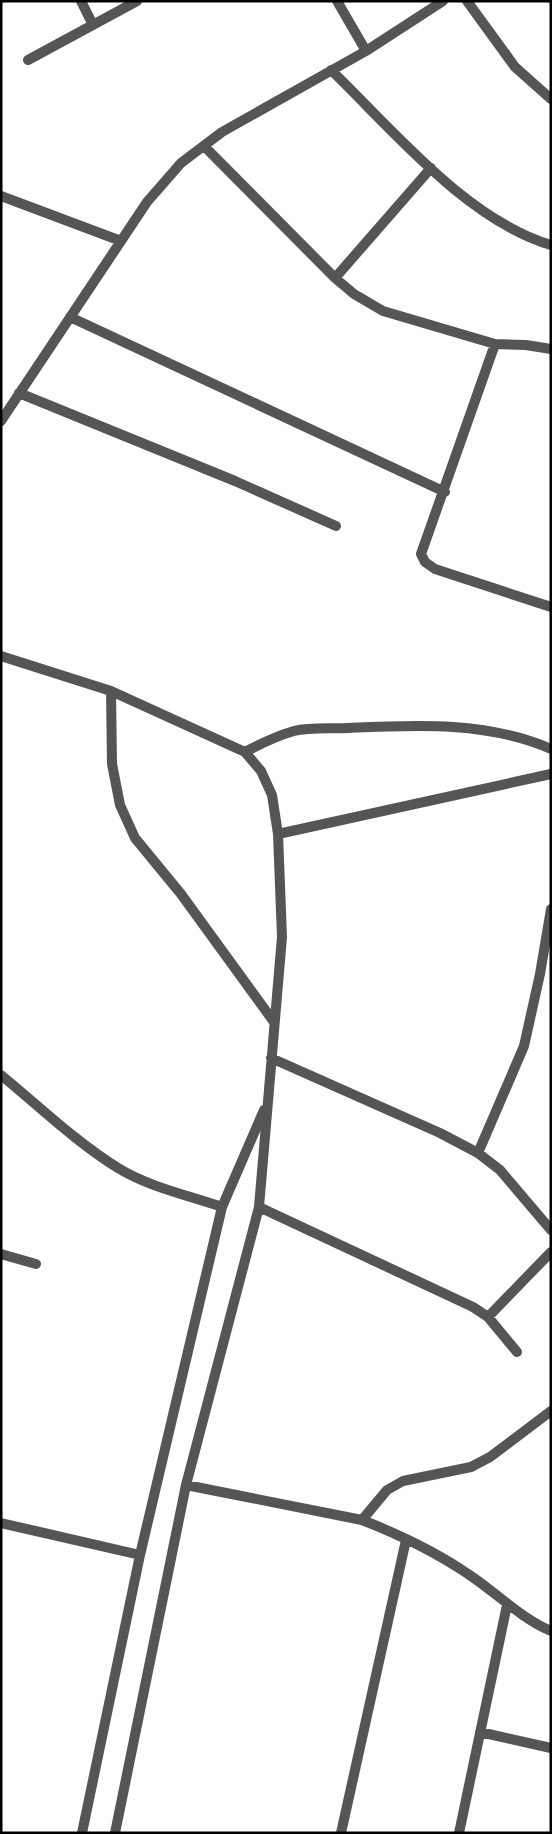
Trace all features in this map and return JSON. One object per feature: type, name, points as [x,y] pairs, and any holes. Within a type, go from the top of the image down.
[{"type":"street","points":[[81,1],[93,25]]},
{"type":"street","points":[[28,60],[137,1]]},
{"type":"street","points":[[337,1],[366,51]]},
{"type":"street","points":[[1,421],[147,202],[181,163],[222,132],[366,51],[443,1]]},
{"type":"street","points":[[467,1],[515,67],[551,99]]},
{"type":"street","points":[[332,70],[465,199],[493,218],[551,245]]},
{"type":"street","points":[[204,146],[335,278],[354,294],[383,312],[495,344],[526,345],[551,349]]},
{"type":"street","points":[[335,278],[431,168]]},
{"type":"street","points":[[1,196],[121,241]]},
{"type":"street","points":[[70,317],[445,492]]},
{"type":"street","points":[[495,344],[445,492],[425,539],[421,554],[425,562],[434,569],[551,607]]},
{"type":"street","points":[[19,393],[235,481],[336,526]]},
{"type":"street","points":[[1,656],[111,691],[244,752],[261,771],[272,795],[278,834],[282,937],[259,1207],[186,1485],[115,1833]]},
{"type":"street","points":[[111,691],[112,764],[120,805],[135,838],[181,894],[274,1022]]},
{"type":"street","points":[[244,752],[270,739],[295,731],[408,725],[474,728],[539,744],[551,749]]},
{"type":"street","points":[[278,834],[551,774]]},
{"type":"street","points":[[478,1153],[524,1046],[540,974],[551,909]]},
{"type":"street","points":[[540,974],[551,977]]},
{"type":"street","points":[[271,1058],[440,1133],[478,1153],[500,1170],[551,1230]]},
{"type":"street","points":[[1,1075],[90,1149],[119,1168],[146,1182],[222,1207]]},
{"type":"street","points":[[82,1833],[140,1554],[222,1207],[268,1102]]},
{"type":"street","points":[[259,1207],[473,1307],[488,1317],[516,1352]]},
{"type":"street","points":[[488,1317],[551,1252]]},
{"type":"street","points":[[1,1254],[36,1264]]},
{"type":"street","points":[[362,1520],[387,1490],[403,1480],[471,1467],[490,1457],[551,1411]]},
{"type":"street","points":[[186,1485],[362,1520],[406,1540],[468,1574],[527,1620],[551,1631]]},
{"type":"street","points":[[1,1523],[140,1554]]},
{"type":"street","points":[[341,1833],[406,1540]]},
{"type":"street","points":[[459,1833],[507,1605]]},
{"type":"street","points":[[480,1732],[551,1748]]}]
